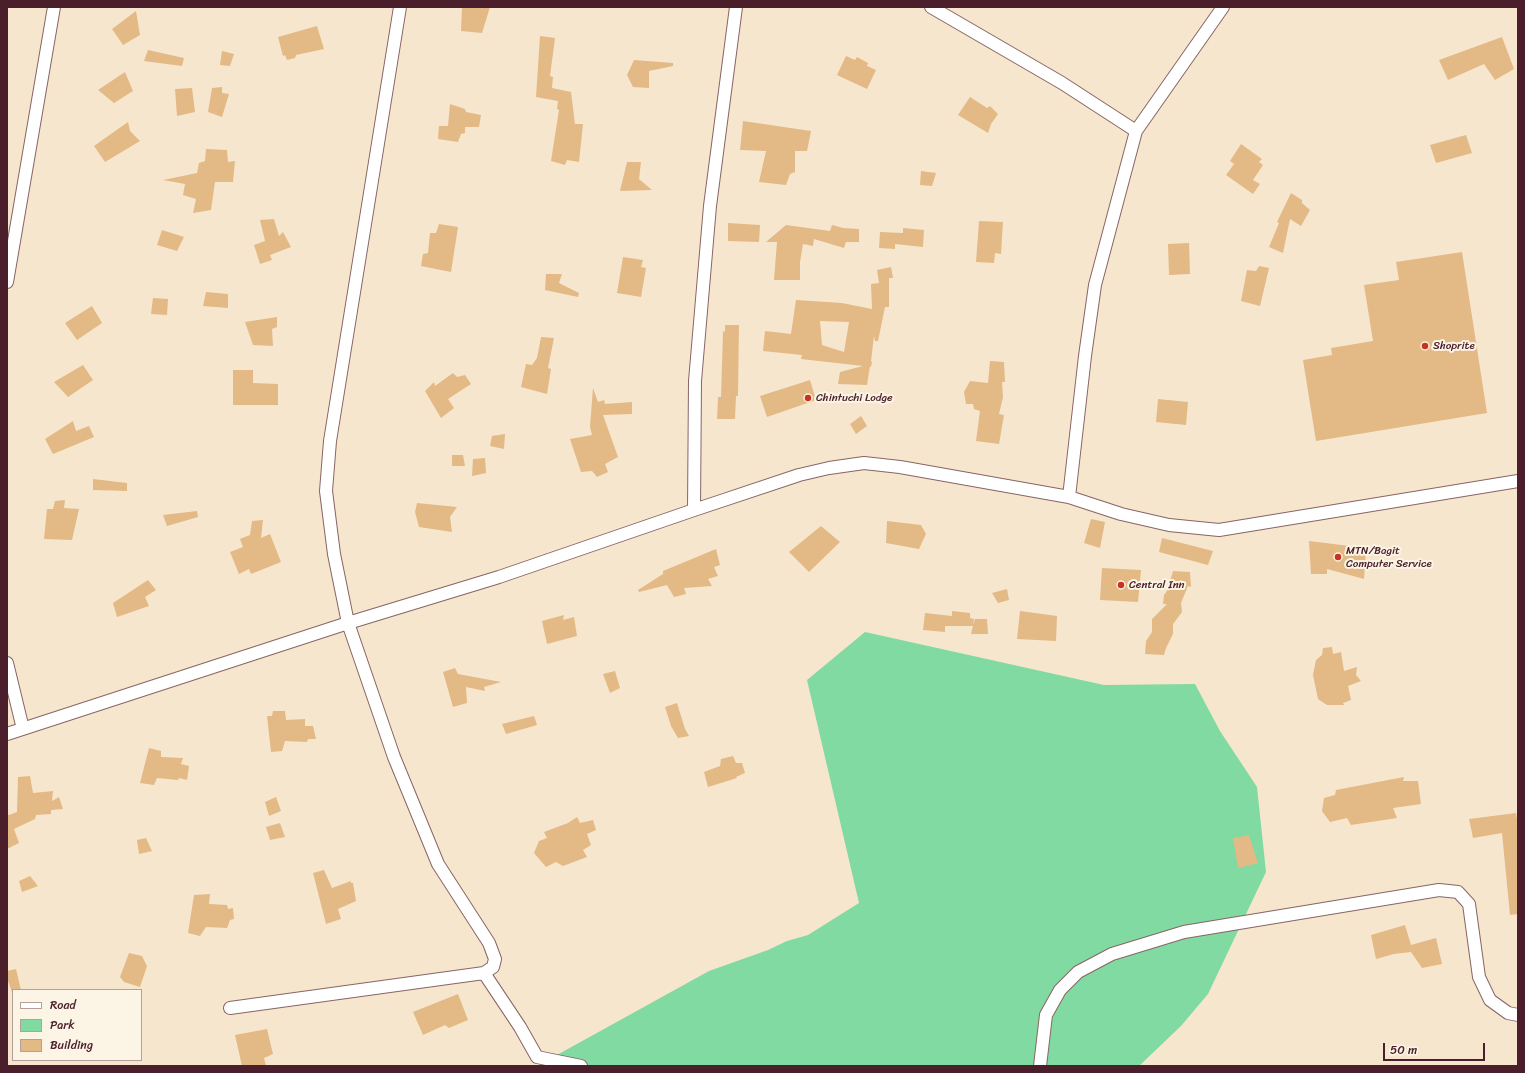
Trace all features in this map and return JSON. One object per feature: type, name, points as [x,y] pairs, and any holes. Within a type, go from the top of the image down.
[{"type":"street","points":[[7,282],[54,7]]},
{"type":"street","points":[[230,1008],[484,973],[493,967],[495,959],[489,943],[438,864],[394,757],[348,623],[334,554],[326,492],[330,441],[400,7]]},
{"type":"street","points":[[694,510],[695,381],[710,206],[736,7]]},
{"type":"street","points":[[931,7],[1062,83],[1136,131]]},
{"type":"street","points":[[1069,497],[1085,356],[1096,285],[1136,131],[1223,7]]},
{"type":"street","points":[[7,734],[348,623],[499,577],[694,510],[799,476],[829,468],[864,463],[900,467],[1069,497],[1121,514],[1169,526],[1219,530],[1518,482]]},
{"type":"street","points":[[7,663],[23,729]]},
{"type":"street","points":[[1040,1066],[1046,1015],[1060,990],[1078,972],[1112,954],[1184,932],[1440,890],[1458,892],[1469,904],[1479,977],[1490,1000],[1508,1013],[1518,1014]]},
{"type":"street","points":[[484,973],[520,1027],[537,1057],[580,1066]]},
{"type":"green space","points":[[865,632],[1104,685],[1195,684],[1220,731],[1257,787],[1266,872],[1208,994],[1181,1026],[1139,1066],[537,1066],[709,971],[768,950],[787,941],[808,935],[859,903],[807,680]]},
{"type":"building","points":[[462,7],[490,7],[482,33],[461,31]]},
{"type":"building","points":[[136,11],[140,35],[123,45],[112,29]]},
{"type":"building","points":[[317,26],[324,49],[296,55],[295,58],[287,60],[285,55],[283,56],[278,37]]},
{"type":"building","points":[[540,36],[555,38],[550,76],[553,77],[552,88],[571,92],[575,124],[583,124],[579,162],[567,160],[565,165],[551,161],[559,110],[557,109],[558,101],[536,97]]},
{"type":"building","points":[[1502,37],[1514,69],[1495,80],[1484,64],[1448,80],[1439,60]]},
{"type":"building","points":[[148,50],[184,58],[182,66],[144,61]]},
{"type":"building","points":[[222,51],[234,54],[230,66],[220,65]]},
{"type":"building","points":[[846,56],[855,60],[857,57],[868,63],[867,66],[876,70],[867,89],[837,75]]},
{"type":"building","points":[[634,60],[673,63],[673,66],[649,71],[649,88],[633,87],[627,75]]},
{"type":"building","points":[[125,72],[133,91],[114,103],[98,90]]},
{"type":"building","points":[[222,87],[222,93],[229,94],[222,117],[208,112],[212,88]]},
{"type":"building","points":[[192,88],[195,112],[177,116],[175,89]]},
{"type":"building","points":[[970,97],[987,108],[990,106],[998,114],[991,124],[988,133],[958,115]]},
{"type":"building","points":[[450,104],[465,109],[466,112],[481,115],[479,127],[465,127],[465,133],[461,134],[458,142],[438,139],[439,126],[448,126]]},
{"type":"building","points":[[743,121],[811,131],[807,151],[795,151],[795,172],[790,174],[786,185],[759,182],[766,151],[740,150]]},
{"type":"building","points":[[128,122],[130,131],[140,141],[105,162],[94,146]]},
{"type":"building","points":[[1466,135],[1472,153],[1436,163],[1430,145]]},
{"type":"building","points":[[1241,144],[1262,159],[1259,162],[1263,165],[1253,180],[1260,184],[1253,194],[1226,175],[1234,164],[1230,161]]},
{"type":"building","points":[[206,149],[227,150],[228,162],[235,161],[233,182],[215,182],[211,210],[193,213],[196,199],[183,195],[185,184],[163,180],[197,173],[199,163],[205,161]]},
{"type":"building","points":[[627,162],[641,162],[639,179],[652,190],[620,191]]},
{"type":"building","points":[[921,171],[936,173],[932,186],[920,185]]},
{"type":"building","points":[[1291,193],[1302,200],[1302,203],[1310,210],[1301,226],[1290,219],[1283,253],[1269,247],[1279,223],[1277,222]]},
{"type":"building","points":[[274,219],[279,236],[283,232],[291,247],[270,255],[272,260],[260,264],[254,245],[265,241],[260,220]]},
{"type":"building","points":[[979,221],[1003,222],[1001,254],[995,253],[994,263],[976,262]]},
{"type":"building","points":[[728,223],[760,225],[759,242],[728,241]]},
{"type":"building","points":[[439,224],[458,227],[451,272],[421,266],[423,254],[428,253],[430,233],[436,233]]},
{"type":"building","points":[[786,225],[830,231],[832,225],[843,228],[859,229],[859,242],[846,242],[844,248],[814,239],[813,246],[803,244],[800,262],[800,280],[774,280],[777,242],[766,242]]},
{"type":"building","points":[[903,228],[924,230],[923,247],[895,244],[895,249],[879,248],[880,232],[903,233]]},
{"type":"building","points":[[162,230],[184,237],[177,251],[157,245]]},
{"type":"building","points":[[1189,243],[1190,274],[1169,275],[1168,244]]},
{"type":"building","name":"Shoprite","points":[[1462,252],[1487,413],[1316,441],[1303,360],[1332,355],[1331,348],[1373,341],[1364,285],[1399,280],[1396,262]]},
{"type":"building","points":[[623,257],[643,260],[641,267],[646,268],[641,297],[617,293]]},
{"type":"building","points":[[1259,266],[1269,268],[1260,306],[1241,301],[1247,270],[1256,271]]},
{"type":"building","points":[[891,267],[893,278],[889,278],[889,307],[885,307],[878,341],[875,341],[874,336],[872,362],[867,385],[838,384],[840,372],[863,366],[801,359],[802,355],[763,351],[765,331],[791,334],[796,300],[842,303],[872,309],[871,284],[879,283],[877,270]],"holes":[[[820,321],[849,322],[844,352],[822,345]]]},
{"type":"building","points":[[546,274],[562,274],[559,283],[579,293],[578,297],[545,290]]},
{"type":"building","points":[[206,292],[228,294],[228,308],[203,306]]},
{"type":"building","points":[[153,298],[168,299],[167,315],[151,314]]},
{"type":"building","points":[[92,306],[102,323],[77,340],[65,323]]},
{"type":"building","points":[[277,317],[277,327],[272,329],[273,346],[253,345],[245,322]]},
{"type":"building","points":[[725,325],[739,325],[738,396],[736,396],[735,419],[717,419],[718,397],[721,397],[723,331],[725,332]]},
{"type":"building","points":[[541,337],[554,338],[548,368],[551,369],[547,394],[521,387],[526,364],[532,365],[537,358]]},
{"type":"building","points":[[990,361],[1004,362],[1005,382],[1002,382],[1003,397],[999,414],[1004,415],[999,444],[976,441],[980,411],[974,409],[973,404],[966,404],[964,392],[970,381],[988,383]]},
{"type":"building","points":[[83,365],[93,380],[68,397],[54,382]]},
{"type":"building","points":[[233,370],[253,370],[253,383],[278,384],[278,405],[233,405]]},
{"type":"building","points":[[453,373],[457,377],[465,375],[471,384],[448,399],[454,408],[441,418],[425,391],[434,382],[435,386]]},
{"type":"building","points":[[810,380],[816,400],[767,417],[760,396]]},
{"type":"building","points":[[593,388],[598,402],[604,400],[605,404],[632,402],[632,414],[603,415],[618,457],[605,464],[608,472],[597,477],[592,471],[581,472],[570,439],[592,435],[590,427]]},
{"type":"building","points":[[1158,399],[1188,402],[1186,425],[1156,422]]},
{"type":"building","points":[[861,416],[867,426],[856,434],[850,424]]},
{"type":"building","points":[[73,421],[76,431],[89,426],[94,437],[53,454],[45,439]]},
{"type":"building","points":[[505,434],[504,449],[490,446],[492,436]]},
{"type":"building","points":[[452,455],[463,455],[465,466],[452,466]]},
{"type":"building","points":[[485,458],[486,473],[472,476],[473,459]]},
{"type":"building","points":[[93,479],[127,483],[127,491],[93,490]]},
{"type":"building","points":[[65,500],[64,508],[79,509],[72,540],[44,539],[47,509],[53,509],[55,501]]},
{"type":"building","points":[[417,503],[457,507],[450,517],[452,532],[419,527],[415,512]]},
{"type":"building","points":[[197,511],[198,517],[167,526],[163,515]]},
{"type":"building","points":[[1091,519],[1105,522],[1100,548],[1084,543]]},
{"type":"building","points":[[263,520],[261,538],[270,534],[281,562],[251,574],[249,569],[239,574],[230,552],[243,547],[240,539],[250,535],[252,521]]},
{"type":"building","points":[[887,521],[921,525],[926,534],[919,549],[886,543]]},
{"type":"building","points":[[821,526],[840,542],[809,572],[789,552]]},
{"type":"building","points":[[1162,538],[1213,551],[1208,565],[1159,552]]},
{"type":"building","name":"MTN/Bagit Computer Service","points":[[1309,541],[1366,548],[1364,579],[1327,569],[1327,574],[1311,574]]},
{"type":"building","points":[[716,549],[720,565],[714,567],[718,576],[708,579],[712,586],[684,588],[686,594],[674,597],[667,585],[639,592],[638,590],[663,574],[663,571]]},
{"type":"building","name":"Central Inn","points":[[1102,568],[1141,570],[1138,602],[1100,600]]},
{"type":"building","points":[[1173,571],[1190,572],[1191,587],[1188,586],[1181,603],[1182,612],[1173,624],[1173,634],[1164,655],[1145,654],[1146,641],[1152,632],[1152,619],[1167,604],[1163,604],[1164,595],[1167,591]]},
{"type":"building","points":[[148,580],[156,590],[145,597],[149,606],[117,617],[113,603]]},
{"type":"building","points":[[1007,589],[1009,600],[998,603],[992,593]]},
{"type":"building","points":[[952,611],[970,613],[970,618],[974,619],[973,625],[975,619],[987,619],[988,634],[971,634],[973,626],[945,626],[945,632],[923,630],[925,613],[952,616]]},
{"type":"building","points":[[1020,611],[1057,616],[1056,641],[1017,639]]},
{"type":"building","points":[[564,615],[563,620],[574,617],[577,636],[547,644],[542,621]]},
{"type":"building","points":[[1332,647],[1333,654],[1341,652],[1344,671],[1357,667],[1356,675],[1361,681],[1348,686],[1351,700],[1343,703],[1344,705],[1327,705],[1318,699],[1313,675],[1316,660],[1322,655],[1323,648]]},
{"type":"building","points":[[455,668],[458,674],[501,682],[484,687],[485,691],[466,687],[467,703],[453,707],[443,672]]},
{"type":"building","points":[[615,671],[620,688],[610,693],[603,674]]},
{"type":"building","points":[[677,703],[685,729],[689,736],[678,738],[671,726],[665,707]]},
{"type":"building","points":[[273,711],[285,711],[286,720],[305,719],[305,726],[313,726],[316,739],[308,739],[307,742],[285,741],[282,751],[271,752],[267,716],[272,716]]},
{"type":"building","points":[[534,716],[537,725],[506,734],[502,724]]},
{"type":"building","points":[[149,748],[161,751],[161,757],[183,758],[181,764],[189,766],[187,780],[179,778],[178,780],[157,778],[154,785],[140,783]]},
{"type":"building","points":[[733,756],[736,763],[742,763],[745,773],[736,777],[737,778],[708,787],[704,772],[720,766],[721,759]]},
{"type":"building","points":[[30,776],[33,793],[53,791],[52,801],[59,797],[63,809],[51,810],[51,814],[36,815],[35,819],[14,829],[19,843],[7,849],[7,814],[9,815],[17,812],[18,777]]},
{"type":"building","points":[[1404,777],[1403,781],[1418,781],[1421,804],[1393,808],[1397,818],[1351,825],[1347,818],[1330,822],[1322,811],[1324,798],[1335,795],[1336,790]]},
{"type":"building","points":[[276,797],[281,811],[269,816],[265,802]]},
{"type":"building","points":[[1516,813],[1518,825],[1518,914],[1510,915],[1502,833],[1473,838],[1469,819]]},
{"type":"building","points":[[577,817],[580,823],[593,820],[596,830],[587,834],[591,845],[583,850],[587,857],[563,866],[556,862],[546,867],[534,853],[539,841],[547,838],[544,832],[568,823]]},
{"type":"building","points":[[280,823],[285,837],[270,840],[266,827]]},
{"type":"building","points":[[1249,835],[1258,863],[1238,868],[1233,838]]},
{"type":"building","points":[[146,838],[152,851],[139,854],[137,840]]},
{"type":"building","points":[[324,870],[332,888],[351,881],[351,883],[353,883],[356,901],[338,909],[341,919],[326,924],[313,873]]},
{"type":"building","points":[[30,876],[38,886],[22,892],[19,881]]},
{"type":"building","points":[[210,894],[209,904],[227,905],[228,909],[233,908],[234,919],[230,920],[227,928],[206,927],[200,936],[188,933],[194,895]]},
{"type":"building","points":[[1405,925],[1411,945],[1436,938],[1442,964],[1422,968],[1411,952],[1394,954],[1376,959],[1371,935]]},
{"type":"building","points":[[129,953],[142,956],[147,966],[140,987],[124,982],[120,977]]},
{"type":"building","points":[[16,969],[21,989],[12,989],[12,992],[7,978],[7,971]]},
{"type":"building","points":[[458,994],[468,1020],[449,1028],[445,1025],[423,1035],[413,1012]]},
{"type":"building","points":[[267,1029],[273,1054],[264,1058],[266,1066],[242,1066],[235,1035]]},
{"type":"place","name":"Shoprite","points":[[1425,346]]},
{"type":"place","name":"Chintuchi Lodge","points":[[808,398]]},
{"type":"place","name":"MTN/Bagit Computer Service","points":[[1338,557]]},
{"type":"place","name":"Central Inn","points":[[1121,585]]}]
